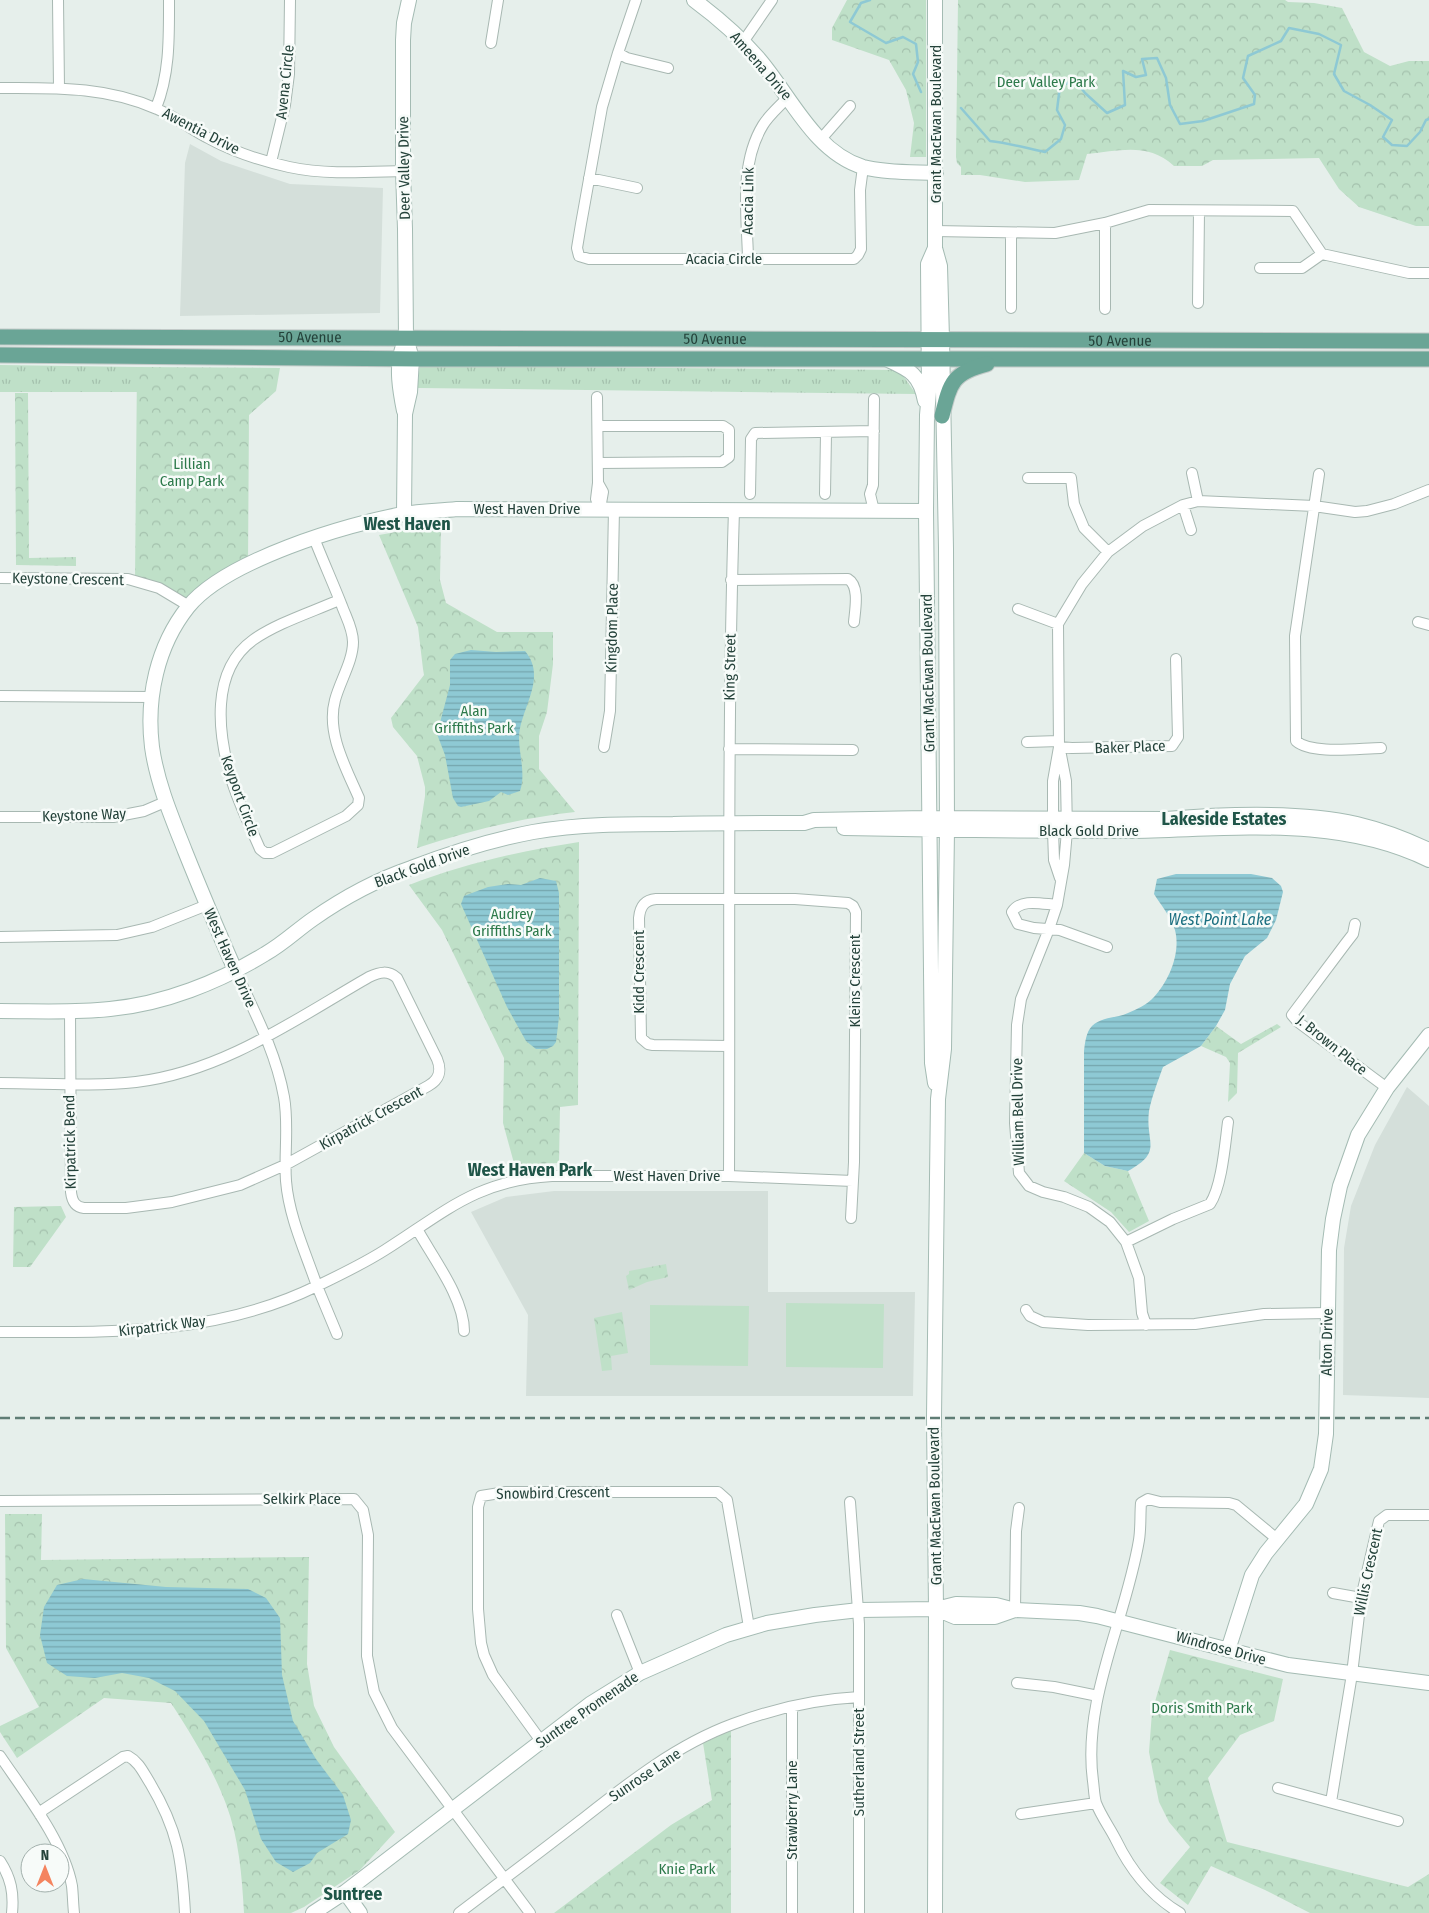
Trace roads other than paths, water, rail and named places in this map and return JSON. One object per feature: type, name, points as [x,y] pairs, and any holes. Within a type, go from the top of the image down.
[{"type":"main road","name":"Deer Valley Drive","points":[[404,514],[405,414],[410,392],[405,359],[405,229],[402,172],[403,40],[404,23],[409,0]]},
{"type":"main road","name":"Ameena Drive","points":[[694,0],[743,42],[758,58],[821,139],[837,153],[863,166],[895,172],[936,173]]},
{"type":"main road","name":"Grant MacEwan Boulevard","points":[[935,0],[936,231],[935,248],[928,264],[936,359],[935,416],[926,511],[932,1063],[938,1099]]},
{"type":"main road","name":"50 Avenue","points":[[0,338],[406,337],[935,339],[1119,342],[1429,341]]},
{"type":"main road","name":"50 Avenue","points":[[0,355],[405,359],[1429,359]]},
{"type":"main road","points":[[886,359],[916,375],[935,416]]},
{"type":"main road","points":[[935,416],[948,389],[961,374],[974,367],[1007,359]]},
{"type":"main road","name":"Grant MacEwan Boulevard","points":[[935,416],[946,548],[947,824],[944,1050],[938,1099],[934,1417],[936,1609],[935,1913]]},
{"type":"main road","name":"West Haven Drive","points":[[235,970],[165,802],[152,748],[152,697],[156,673],[163,650],[189,606],[210,587],[230,574],[277,552],[314,538],[364,523],[404,514],[457,509],[926,511]]},
{"type":"main road","name":"Black Gold Drive","points":[[1060,825],[1166,820],[1205,816],[1312,818],[1337,820],[1374,829],[1406,839],[1429,850]]},
{"type":"main road","name":"Black Gold Drive","points":[[0,1011],[110,1010],[151,1003],[207,983],[266,954],[328,909],[368,886],[409,868],[468,848],[533,832],[578,826],[804,823],[820,828],[947,824],[1306,828],[1352,835],[1384,843],[1429,860]]},
{"type":"main road","name":"Alton Drive","points":[[1228,1650],[1252,1575],[1266,1553],[1306,1504],[1321,1469],[1326,1426],[1329,1250],[1340,1186],[1358,1135],[1387,1088],[1428,1038]]},
{"type":"main road","name":"Suntree Promenade","points":[[313,1913],[345,1892],[454,1810],[590,1704],[640,1673],[726,1635],[767,1622],[815,1614],[859,1610],[936,1609]]},
{"type":"main road","name":"Windrose Drive","points":[[936,1609],[955,1617],[995,1617],[1015,1610],[1079,1613],[1119,1620],[1288,1665],[1429,1683]]},
{"type":"main road","points":[[345,1892],[360,1913]]},
{"type":"street","points":[[58,0],[59,88]]},
{"type":"street","points":[[156,108],[163,92],[167,74],[169,0]]},
{"type":"street","name":"Avena Circle","points":[[271,162],[285,105],[288,82],[290,0]]},
{"type":"street","points":[[491,43],[498,0]]},
{"type":"street","name":"Acacia Circle","points":[[636,0],[602,108],[578,248],[579,256],[589,259],[854,259],[860,249],[860,190],[863,166]]},
{"type":"street","points":[[743,42],[772,0]]},
{"type":"street","points":[[618,53],[627,58],[668,68]]},
{"type":"street","name":"Awentia Drive","points":[[0,88],[59,88],[102,93],[156,108],[221,145],[271,162],[312,171],[402,172]]},
{"type":"street","name":"Acacia Link","points":[[748,258],[746,204],[749,159],[755,140],[764,124],[788,96]]},
{"type":"street","points":[[821,139],[850,106]]},
{"type":"street","points":[[589,178],[637,188]]},
{"type":"street","points":[[936,231],[1055,234],[1105,223],[1149,210],[1293,211],[1322,254],[1409,273],[1429,273]]},
{"type":"street","points":[[1198,303],[1199,211]]},
{"type":"street","points":[[1104,309],[1105,223]]},
{"type":"street","points":[[1011,233],[1011,308]]},
{"type":"street","points":[[1260,268],[1302,268],[1322,254]]},
{"type":"street","points":[[597,397],[598,483],[603,492],[600,509]]},
{"type":"street","points":[[874,399],[873,484],[877,501],[874,511]]},
{"type":"street","points":[[598,426],[722,426],[729,430],[729,457],[722,462],[598,463]]},
{"type":"street","points":[[750,494],[751,439],[755,433],[874,432]]},
{"type":"street","points":[[825,494],[826,433]]},
{"type":"street","points":[[1192,473],[1198,501]]},
{"type":"street","points":[[1319,474],[1295,636],[1296,741],[1300,745],[1315,749],[1381,748]]},
{"type":"street","points":[[1028,478],[1071,478],[1074,504],[1084,528],[1108,552]]},
{"type":"street","points":[[1018,609],[1058,624],[1082,584],[1108,552],[1144,526],[1184,505],[1198,501],[1314,506],[1345,512],[1367,511],[1394,504],[1429,490]]},
{"type":"street","points":[[1184,505],[1191,530]]},
{"type":"street","name":"Kingdom Place","points":[[604,747],[610,711],[614,509]]},
{"type":"street","name":"King Street","points":[[728,823],[731,580],[734,510]]},
{"type":"street","name":"Keyport Circle","points":[[314,538],[339,600],[351,630],[353,641],[352,650],[335,701],[333,726],[340,754],[359,798],[358,805],[346,816],[272,853],[265,853],[260,849],[235,789],[224,751],[221,710],[226,675],[237,656],[253,640],[339,600]]},
{"type":"street","name":"Keystone Crescent","points":[[0,578],[128,579],[159,588],[189,606]]},
{"type":"street","points":[[731,580],[848,579],[855,587],[854,622]]},
{"type":"street","points":[[1418,622],[1429,625]]},
{"type":"street","name":"William Bell Drive","points":[[1058,624],[1059,744],[1053,781],[1060,825],[1054,860],[1060,878],[1057,905],[1021,999],[1017,1025],[1015,1113],[1019,1173],[1029,1186],[1043,1192],[1064,1196],[1089,1207],[1110,1222],[1126,1242],[1139,1278],[1142,1313],[1146,1325]]},
{"type":"street","name":"Baker Place","points":[[1059,744],[1072,748],[1172,746],[1178,737],[1176,659]]},
{"type":"street","points":[[0,696],[152,697]]},
{"type":"street","points":[[1027,742],[1059,744]]},
{"type":"street","points":[[728,749],[853,750]]},
{"type":"street","name":"Keystone Way","points":[[0,817],[113,817],[144,811],[165,802]]},
{"type":"street","name":"West Haven Drive","points":[[235,970],[277,1065],[285,1099],[286,1165],[291,1212],[317,1286],[383,1251],[466,1197],[490,1187],[520,1180],[552,1176],[729,1176],[728,823]]},
{"type":"street","name":"Kidd Crescent","points":[[729,899],[648,900],[641,908],[639,918],[641,1038],[648,1044],[653,1045],[729,1046]]},
{"type":"street","name":"Kleins Crescent","points":[[729,899],[834,901],[848,903],[853,906],[856,912],[851,1218]]},
{"type":"street","points":[[1057,905],[1024,903],[1017,905],[1012,912],[1018,924],[1034,928],[1060,930],[1107,947]]},
{"type":"street","points":[[0,937],[117,935],[152,927],[207,905]]},
{"type":"street","name":"J. Brown Place","points":[[1355,924],[1353,934],[1292,1014],[1298,1022],[1387,1088]]},
{"type":"street","name":"Kirpatrick Crescent","points":[[265,1037],[369,977],[388,973],[397,978],[401,985],[440,1066],[439,1075],[432,1084],[286,1165]]},
{"type":"street","name":"Kirpatrick Bend","points":[[70,1011],[70,1192],[73,1202],[79,1208],[126,1208],[180,1200],[240,1185],[286,1165]]},
{"type":"street","points":[[0,1083],[137,1082],[174,1074],[227,1056],[265,1037]]},
{"type":"street","points":[[1126,1242],[1210,1204],[1215,1193],[1228,1122]]},
{"type":"street","points":[[729,1176],[853,1181]]},
{"type":"street","points":[[417,1229],[458,1301],[464,1320],[464,1331]]},
{"type":"street","points":[[317,1286],[337,1334]]},
{"type":"street","name":"Kirpatrick Way","points":[[0,1332],[113,1332],[185,1325],[254,1312],[317,1286]]},
{"type":"street","points":[[1026,1310],[1030,1316],[1043,1322],[1055,1324],[1146,1325],[1195,1324],[1264,1314],[1328,1313]]},
{"type":"street","name":"Snowbird Crescent","points":[[541,1741],[493,1676],[481,1643],[478,1609],[478,1507],[481,1496],[506,1492],[718,1492],[727,1500],[749,1628]]},
{"type":"street","name":"Selkirk Place","points":[[0,1501],[354,1499],[364,1510],[368,1535],[367,1656],[374,1692],[392,1728],[530,1913]]},
{"type":"street","points":[[1176,1912],[1142,1881],[1124,1857],[1096,1803],[1091,1754],[1092,1725],[1098,1696],[1139,1542],[1142,1514],[1141,1502],[1144,1500],[1229,1502],[1236,1505],[1277,1540]]},
{"type":"street","name":"Sutherland Street","points":[[850,1502],[859,1610],[859,1913]]},
{"type":"street","points":[[1015,1610],[1016,1531],[1019,1508]]},
{"type":"street","name":"Willis Crescent","points":[[1331,1802],[1352,1674],[1361,1598],[1378,1521],[1387,1515],[1429,1515]]},
{"type":"street","points":[[1333,1593],[1361,1598]]},
{"type":"street","points":[[616,1615],[640,1673]]},
{"type":"street","points":[[1017,1683],[1054,1687],[1098,1696]]},
{"type":"street","name":"Sunrose Lane","points":[[459,1913],[614,1795],[661,1762],[712,1734],[733,1724],[792,1707],[823,1700],[859,1697]]},
{"type":"street","name":"Strawberry Lane","points":[[792,1707],[792,1913]]},
{"type":"street","points":[[0,1756],[40,1815],[61,1854],[72,1885],[74,1913]]},
{"type":"street","points":[[40,1815],[43,1810],[123,1757],[128,1756],[136,1761],[165,1808],[177,1844],[182,1870],[185,1913]]},
{"type":"street","points":[[1278,1788],[1398,1821]]},
{"type":"street","points":[[1021,1814],[1096,1803]]},
{"type":"street","points":[[0,1862],[13,1888],[12,1913]]},
{"type":"water","points":[[471,650],[496,652],[525,651],[531,661],[534,672],[531,694],[520,726],[522,785],[520,791],[508,795],[501,792],[489,801],[461,807],[458,806],[453,798],[445,755],[437,734],[450,685],[450,660],[455,654]]},
{"type":"water","name":"West Point Lake","points":[[1176,874],[1251,874],[1272,878],[1281,886],[1283,892],[1276,920],[1267,938],[1245,956],[1230,984],[1225,1010],[1216,1026],[1201,1046],[1163,1067],[1149,1111],[1149,1152],[1146,1158],[1128,1171],[1105,1166],[1084,1153],[1084,1051],[1086,1038],[1088,1031],[1096,1023],[1104,1019],[1124,1015],[1148,1002],[1154,997],[1169,975],[1175,957],[1175,930],[1166,911],[1154,894],[1157,879]]},
{"type":"water","points":[[540,878],[556,881],[559,893],[559,1017],[556,1042],[547,1049],[536,1049],[526,1041],[507,1007],[461,904],[464,896],[488,887],[508,884],[521,885]]},
{"type":"water","points":[[83,1579],[166,1587],[248,1589],[266,1598],[280,1618],[282,1675],[293,1721],[316,1759],[343,1795],[351,1820],[348,1834],[317,1853],[310,1863],[293,1872],[276,1862],[261,1839],[245,1790],[204,1721],[175,1691],[149,1678],[122,1673],[95,1678],[67,1676],[47,1663],[40,1635],[44,1607],[57,1585]]},
{"type":"waterway","points":[[870,0],[861,3],[850,22],[886,43],[903,37],[916,44],[918,62],[913,74],[921,92]]},
{"type":"waterway","points":[[961,108],[990,141],[1045,152],[1061,139],[1065,125],[1057,110],[1060,86],[1075,80],[1085,93],[1107,113],[1125,105],[1123,71],[1136,77],[1146,75],[1142,59],[1157,58],[1166,78],[1170,105],[1180,124],[1203,121],[1254,104],[1255,95],[1243,78],[1248,56],[1281,41],[1289,28],[1319,34],[1341,45],[1334,74],[1344,91],[1392,120],[1383,137],[1392,145],[1407,146],[1420,132],[1426,120],[1429,119]]},
{"type":"railway","points":[[0,1418],[1429,1418]]},
{"type":"district","name":"West Haven","points":[[407,524]]},
{"type":"district","name":"Lakeside Estates","points":[[1224,819]]},
{"type":"district","name":"West Haven Park","points":[[530,1170]]},
{"type":"district","name":"Suntree","points":[[353,1894]]},
{"type":"park label","name":"Deer Valley Park","points":[[1046,82]]},
{"type":"park label","name":"Lillian Camp Park","points":[[192,472]]},
{"type":"park label","name":"Alan Griffiths Park","points":[[474,720]]},
{"type":"park label","name":"Audrey Griffiths Park","points":[[512,922]]},
{"type":"park label","name":"Doris Smith Park","points":[[1202,1708]]},
{"type":"park label","name":"Knie Park","points":[[687,1869]]}]
